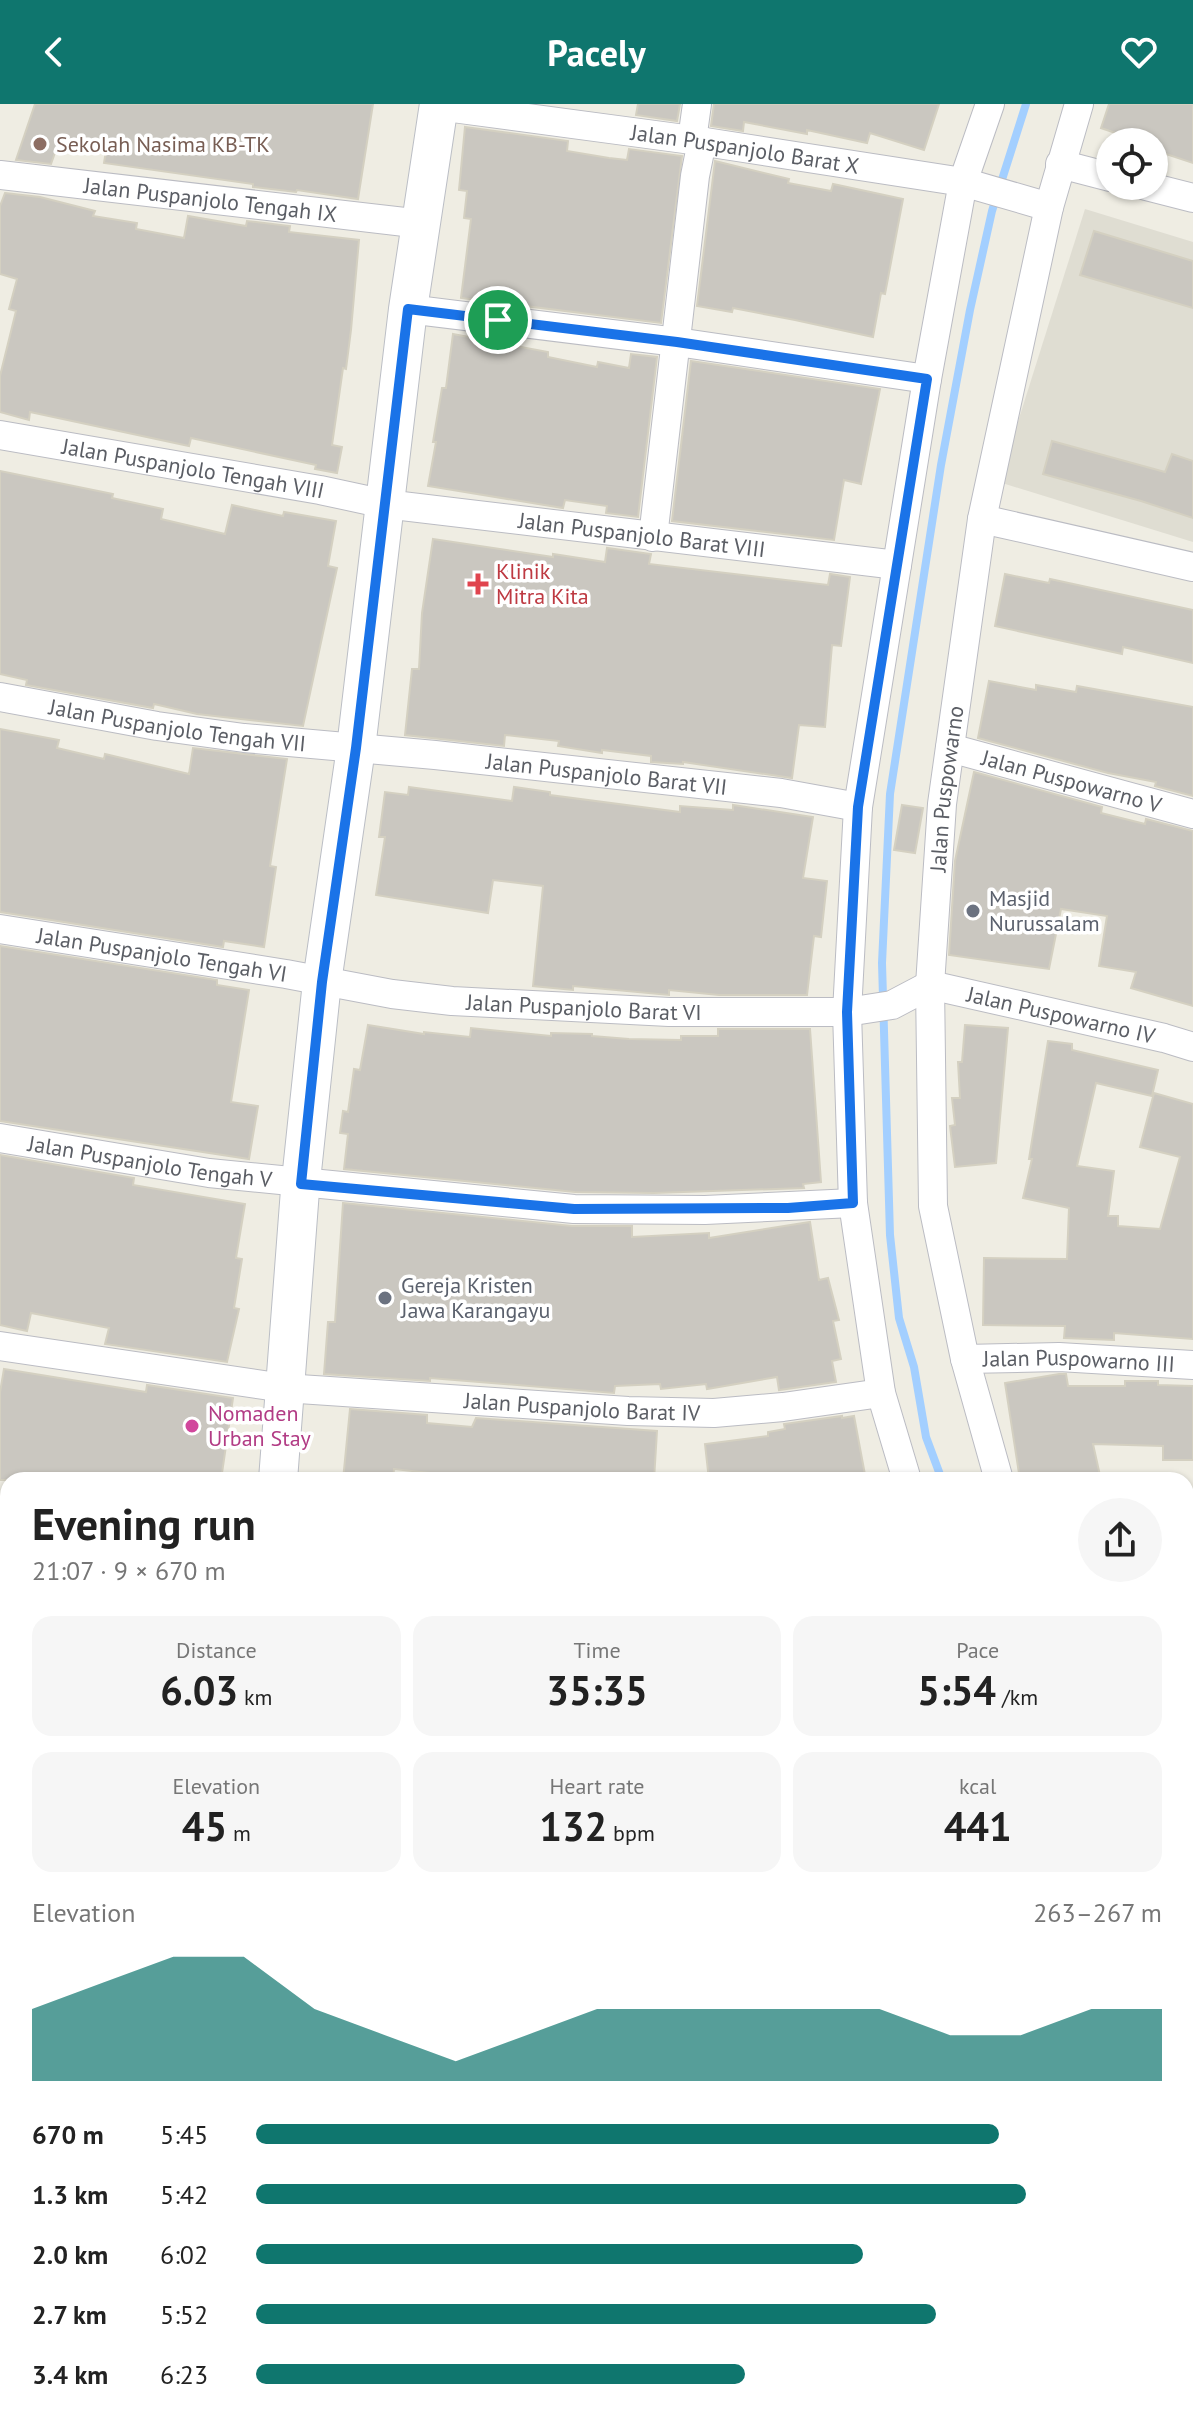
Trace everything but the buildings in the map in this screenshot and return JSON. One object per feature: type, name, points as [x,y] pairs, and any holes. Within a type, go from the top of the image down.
[{"type":"street","points":[[653,537],[693,188],[697,104]]},
{"type":"street","points":[[905,1472],[881,1393],[853,1203],[858,807],[927,379],[969,183],[990,104]]},
{"type":"street","name":"Jalan Puspowarno","points":[[997,1472],[965,1359],[933,1206],[930,985],[942,804],[982,519],[1045,206],[1079,104]]},
{"type":"street","points":[[279,1472],[301,1184],[322,982],[356,748],[408,309],[438,105]]},
{"type":"street","name":"Jalan Puspanjolo Barat X","points":[[438,105],[574,115],[697,140],[969,183],[1045,206]]},
{"type":"street","points":[[1060,164],[1096,173]]},
{"type":"street","name":"Jalan Puspanjolo Tengah IX","points":[[0,175],[422,224]]},
{"type":"street","points":[[1168,192],[1193,198]]},
{"type":"street","points":[[408,309],[677,342],[927,379]]},
{"type":"street","name":"Jalan Puspanjolo Tengah VIII","points":[[0,435],[385,504]]},
{"type":"street","name":"Jalan Puspanjolo Barat VIII","points":[[385,504],[897,565]]},
{"type":"street","points":[[982,519],[1193,567]]},
{"type":"street","name":"Jalan Puspanjolo Tengah VII","points":[[0,697],[157,726],[356,748]]},
{"type":"street","name":"Jalan Puspanjolo Barat VII","points":[[356,748],[781,793],[858,807]]},
{"type":"street","name":"Jalan Puspowarno V","points":[[950,748],[1193,814]]},
{"type":"street","name":"Jalan Puspanjolo Tengah VI","points":[[0,929],[322,982]]},
{"type":"street","name":"Jalan Puspanjolo Barat VI","points":[[322,982],[452,1001],[669,1012],[855,1011],[892,1005],[930,985]]},
{"type":"street","name":"Jalan Puspowarno IV","points":[[930,985],[1193,1047]]},
{"type":"street","name":"Jalan Puspanjolo Tengah V","points":[[0,1138],[209,1173],[574,1209],[788,1208],[853,1203]]},
{"type":"street","name":"Jalan Puspanjolo Barat IV","points":[[0,1346],[284,1388],[628,1411],[714,1413],[881,1393]]},
{"type":"street","name":"Jalan Puspowarno III","points":[[965,1359],[1059,1357],[1193,1365]]},
{"type":"shaded area","points":[[1085,209],[1193,242],[1193,542],[999,482]]},
{"type":"waterway","points":[[939,1472],[926,1437],[914,1367],[899,1318],[890,1235],[882,963],[890,794],[941,465],[970,310],[992,211],[1026,104]]},
{"type":"place","name":"Sekolah Nasima KB-TK","points":[[40,144]]},
{"type":"place","name":"Klinik Mitra Kita","points":[[478,584]]},
{"type":"place","name":"Masjid Nurussalam","points":[[973,911]]},
{"type":"place","name":"Gereja Kristen Jawa Karangayu","points":[[385,1298]]},
{"type":"place","name":"Nomaden Urban Stay","points":[[192,1426]]},
{"type":"route","points":[[408,309],[498,320],[677,342],[927,379],[858,807],[847,1012],[853,1203],[705,1210],[574,1209],[318,1183],[301,1184],[322,982],[356,748],[408,309]]}]
